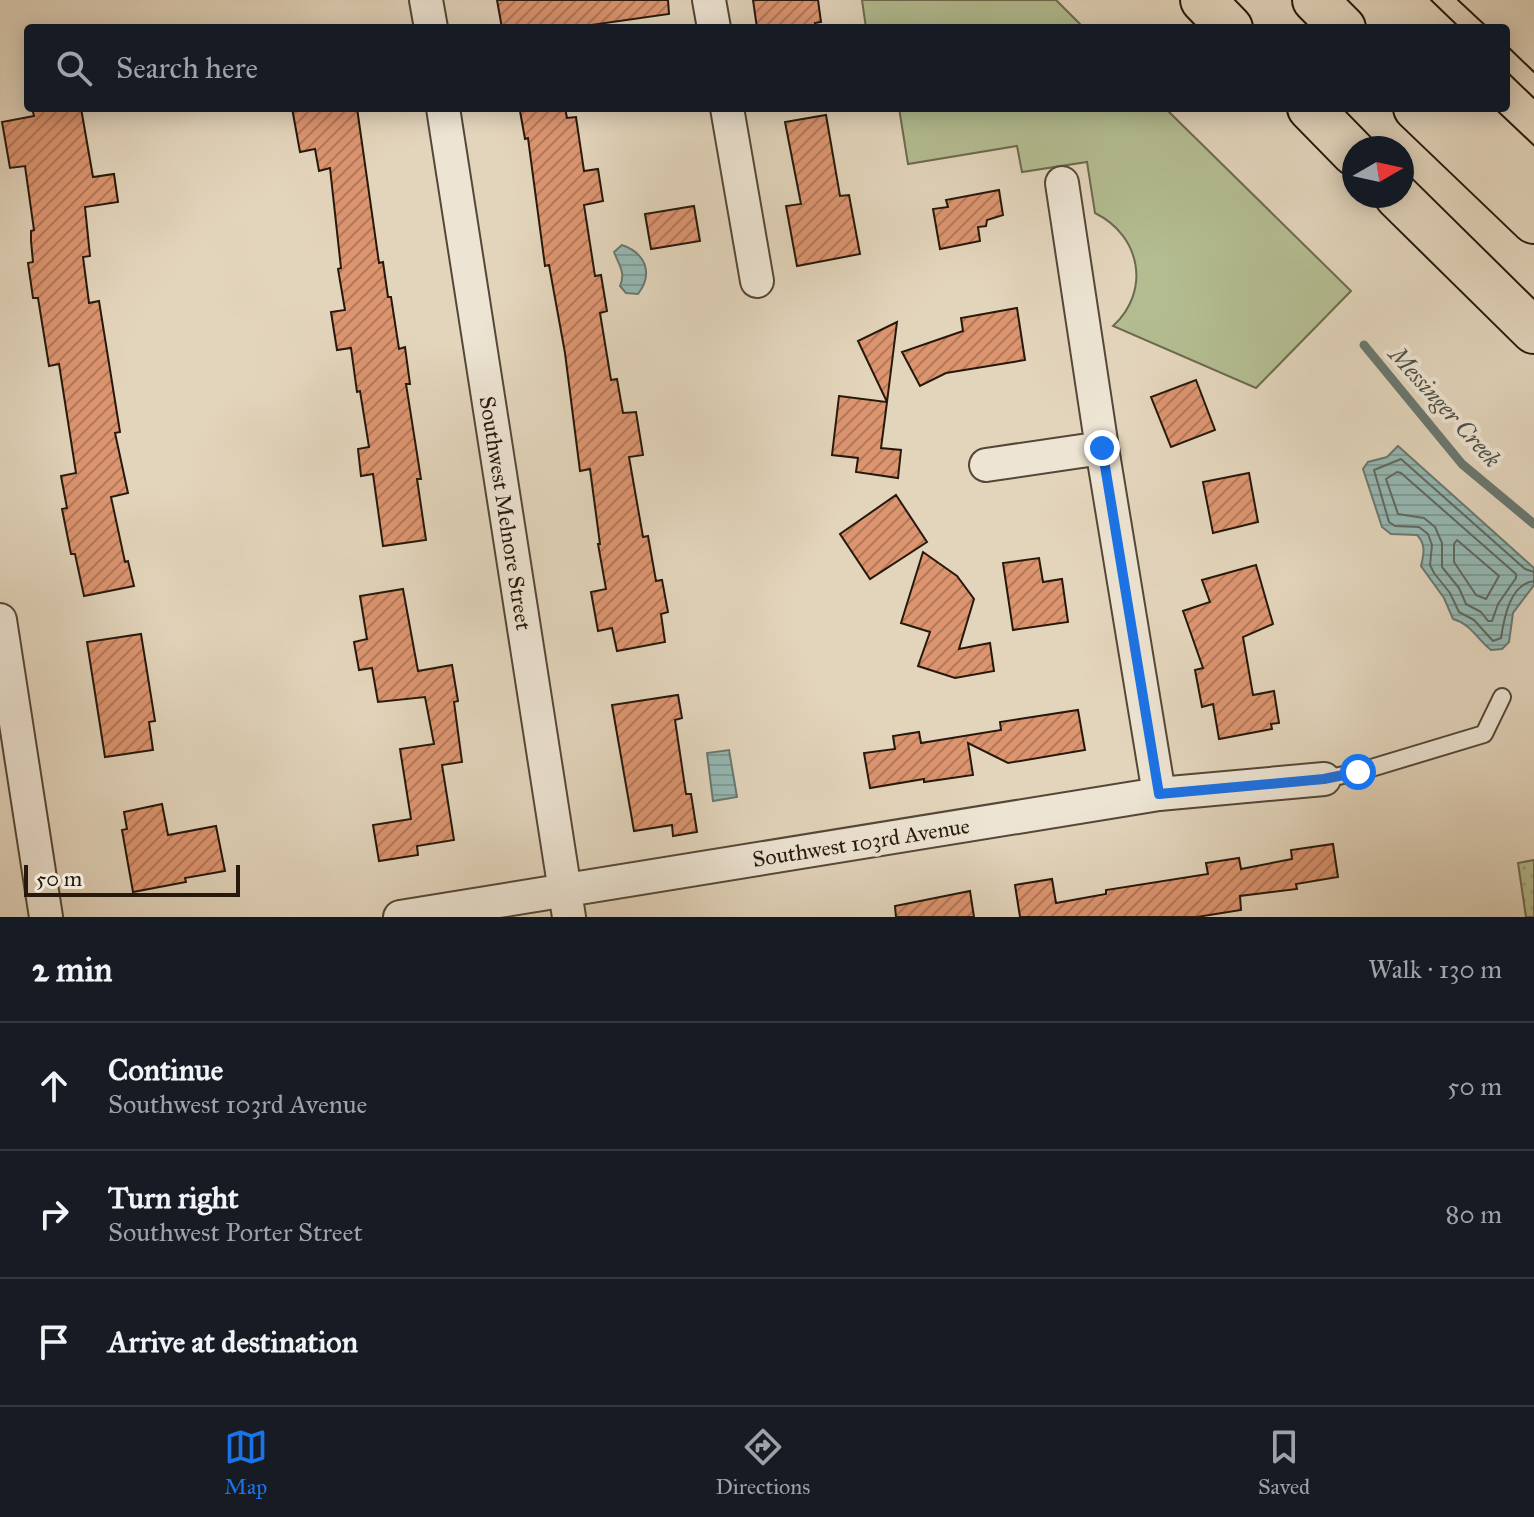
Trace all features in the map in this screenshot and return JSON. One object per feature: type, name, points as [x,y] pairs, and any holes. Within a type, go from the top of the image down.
[{"type":"highway","points":[[1203,0],[1226,24]]},
{"type":"highway","points":[[1315,0],[1339,24]]},
{"type":"highway","points":[[1314,112],[1342,141]]},
{"type":"highway","points":[[1420,112],[1534,221]]},
{"type":"highway","points":[[1465,112],[1534,177]]},
{"type":"highway","points":[[1409,208],[1534,331]]},
{"type":"street","points":[[426,0],[430,24]]},
{"type":"street","points":[[709,0],[713,24]]},
{"type":"street","name":"Southwest Melnore Street","points":[[444,112],[566,903]]},
{"type":"street","points":[[728,112],[757,281]]},
{"type":"street","points":[[1062,183],[1159,794]]},
{"type":"street","points":[[986,465],[1102,448]]},
{"type":"street","points":[[0,620],[46,917]]},
{"type":"street","name":"Southwest 103rd Avenue","points":[[400,917],[566,903],[1159,794],[1324,779]]},
{"type":"lane","points":[[1324,779],[1358,772],[1484,734],[1502,697]]},
{"type":"green space","points":[[862,0],[1056,0],[1080,24],[865,24]]},
{"type":"green space","points":[[900,112],[1169,112],[1351,291],[1256,388],[1113,326],[1133,297],[1136,265],[1123,235],[1095,213],[1087,162],[1022,172],[1017,146],[908,164]]},
{"type":"green space","points":[[1534,860],[1534,917],[1526,917],[1518,863]]},
{"type":"water","points":[[622,245],[636,253],[645,265],[645,279],[638,294],[626,293],[620,286],[622,273],[614,252]]},
{"type":"water","points":[[1398,446],[1534,568],[1534,585],[1513,613],[1509,642],[1502,649],[1491,650],[1469,628],[1453,619],[1444,598],[1421,566],[1424,549],[1417,535],[1391,534],[1382,527],[1363,469],[1368,462],[1387,457]]},
{"type":"water","points":[[729,750],[737,797],[713,801],[707,753]]},
{"type":"building","points":[[497,0],[668,0],[669,14],[598,24],[501,24]]},
{"type":"building","points":[[753,0],[818,0],[821,22],[756,24]]},
{"type":"building","points":[[33,112],[82,112],[93,177],[114,174],[118,202],[85,207],[90,256],[83,257],[89,303],[99,301],[120,432],[115,433],[128,493],[111,497],[125,562],[128,561],[134,586],[84,596],[62,509],[67,508],[61,476],[76,473],[59,364],[49,366],[38,298],[33,298],[28,263],[33,262],[31,231],[34,230],[25,166],[10,168],[2,122],[34,116]]},
{"type":"building","points":[[293,112],[358,112],[379,263],[383,262],[399,349],[405,347],[410,384],[406,384],[421,479],[417,479],[426,540],[383,546],[373,474],[361,476],[358,449],[369,447],[351,348],[337,350],[331,312],[345,310],[338,269],[341,268],[330,168],[319,171],[315,149],[300,152]]},
{"type":"building","points":[[520,112],[566,112],[567,118],[576,117],[584,171],[598,169],[603,201],[584,205],[595,276],[601,275],[607,311],[600,313],[611,380],[617,379],[623,413],[636,412],[643,455],[629,457],[643,537],[648,536],[656,581],[662,580],[668,612],[661,614],[665,642],[617,651],[612,628],[598,631],[591,592],[606,589],[590,469],[580,471],[565,353],[549,265],[545,266],[528,138],[525,139]]},
{"type":"building","points":[[826,115],[840,196],[849,195],[860,254],[797,266],[786,206],[801,204],[785,122]]},
{"type":"building","points":[[999,190],[1003,215],[987,220],[986,226],[978,227],[980,241],[940,249],[933,209],[948,207],[946,200]]},
{"type":"building","points":[[694,206],[700,241],[651,249],[645,214]]},
{"type":"building","points":[[1017,308],[1025,360],[946,373],[920,386],[902,352],[963,331],[961,318]]},
{"type":"building","points":[[897,322],[887,402],[858,341]]},
{"type":"building","points":[[1196,380],[1215,430],[1171,447],[1151,397]]},
{"type":"building","points":[[839,396],[887,402],[881,448],[901,450],[898,478],[856,472],[858,458],[832,455]]},
{"type":"building","points":[[1249,473],[1258,522],[1213,533],[1203,482]]},
{"type":"building","points":[[896,495],[927,542],[870,579],[840,534]]},
{"type":"building","points":[[923,552],[957,576],[974,599],[959,649],[990,643],[994,671],[955,678],[918,666],[930,632],[901,623]]},
{"type":"building","points":[[1039,558],[1043,582],[1062,579],[1068,622],[1013,630],[1003,563]]},
{"type":"building","points":[[1256,565],[1273,624],[1243,637],[1253,695],[1274,691],[1279,723],[1271,724],[1272,729],[1219,739],[1213,704],[1202,707],[1195,670],[1203,668],[1183,611],[1210,602],[1202,580]]},
{"type":"building","points":[[403,589],[418,671],[452,665],[462,762],[442,765],[454,840],[417,846],[418,855],[379,861],[373,825],[411,819],[400,749],[434,744],[425,697],[378,702],[372,668],[359,670],[354,642],[367,639],[360,596]]},
{"type":"building","points":[[141,634],[155,721],[149,722],[153,750],[105,757],[87,642]]},
{"type":"building","points":[[678,695],[682,718],[675,720],[686,794],[691,794],[697,832],[673,836],[672,825],[634,831],[612,705]]},
{"type":"building","points":[[1078,710],[1085,750],[1008,763],[968,743],[973,775],[870,788],[864,753],[895,749],[893,736],[919,732],[921,743],[1001,730],[1000,722]]},
{"type":"building","points":[[162,804],[168,835],[216,826],[225,871],[133,892],[122,830],[127,829],[124,812]]},
{"type":"building","points":[[1333,844],[1338,877],[1296,884],[1297,889],[1240,896],[1241,910],[1197,917],[1020,917],[1015,885],[1052,879],[1056,903],[1106,894],[1106,890],[1208,874],[1206,863],[1239,858],[1241,869],[1292,859],[1291,850]]},
{"type":"building","points":[[970,891],[974,917],[896,917],[895,906]]},
{"type":"waterway","name":"Messinger Creek","points":[[1364,345],[1462,464],[1534,524]]},
{"type":"tram line","points":[[1431,0],[1456,24]]},
{"type":"tram line","points":[[1458,0],[1484,24]]},
{"type":"tram line","points":[[1510,49],[1534,72]]},
{"type":"tram line","points":[[1510,75],[1534,98]]},
{"type":"route","points":[[1102,448],[1159,794],[1324,779],[1358,772]]}]
